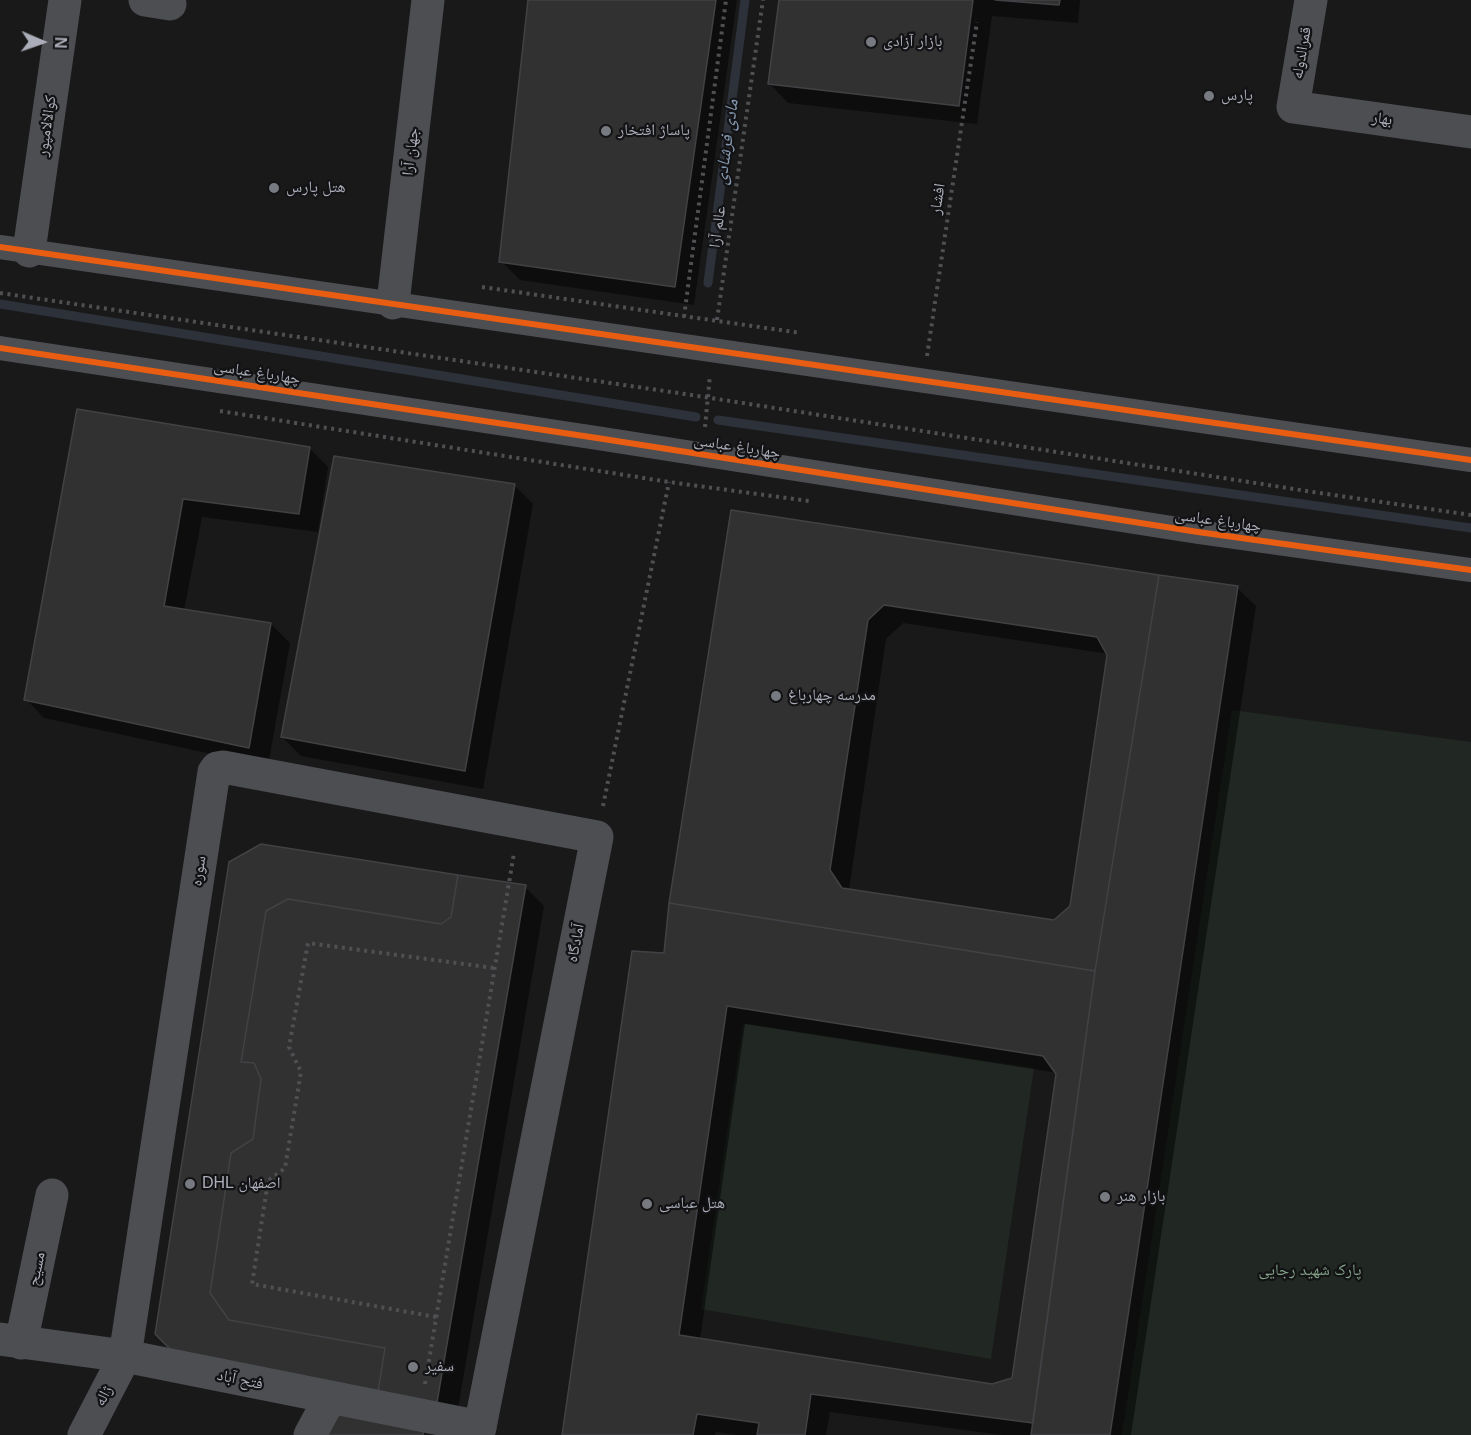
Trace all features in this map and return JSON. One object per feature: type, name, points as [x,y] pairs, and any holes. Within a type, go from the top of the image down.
[{"type":"street","name":"کوالالامپور","points":[[15,249],[65,0]]},
{"type":"street","name":"جهان آرا","points":[[393,303],[428,0]]},
{"type":"street","name":"قمرالدوله","points":[[1293,106],[1311,0]]},
{"type":"street","name":"بهار","points":[[1293,106],[1471,132]]},
{"type":"street","points":[[15,249],[1471,460]]},
{"type":"street","name":"چهارباغ عباسی","points":[[0,348],[586,436],[1198,532],[1471,570]]},
{"type":"street","name":"سوره","points":[[125,1356],[214,772],[217,768],[223,767],[597,837]]},
{"type":"street","name":"آمادگاه","points":[[479,1431],[597,837]]},
{"type":"street","name":"مسیح","points":[[10,1341],[52,1195]]},
{"type":"street","name":"فتح آباد","points":[[10,1341],[125,1356],[422,1416],[479,1431]]},
{"type":"street","name":"ژاله","points":[[84,1435],[125,1356]]},
{"type":"street","points":[[310,1435],[330,1398]]},
{"type":"path","points":[[0,293],[708,398],[1471,515]]},
{"type":"path","points":[[597,837],[675,451]]},
{"type":"path","points":[[422,1416],[436,1317],[520,823]]},
{"type":"path","points":[[436,1317],[252,1284],[268,1181],[285,1168],[301,1072],[289,1047],[308,944],[494,968]]},
{"type":"green space","name":"پارک شهید رجایی","points":[[1232,710],[1471,742],[1471,1435],[1122,1435]]},
{"type":"green space","points":[[743,1023],[1034,1068],[991,1359],[701,1309]]},
{"type":"building","name":"پاساژ افتخار","points":[[528,0],[716,0],[675,287],[499,262]]},
{"type":"building","name":"بازار آزادی","points":[[779,0],[973,0],[959,106],[768,84]]},
{"type":"building","points":[[995,0],[1060,0],[1059,5]]},
{"type":"building","points":[[77,409],[310,447],[299,514],[183,499],[164,606],[271,623],[249,748],[24,700]]},
{"type":"building","points":[[334,456],[515,484],[465,771],[281,737]]},
{"type":"building","name":"مدرسه چهارباغ","points":[[731,510],[1159,575],[1095,971],[669,903]],"holes":[[[884,605],[1097,637],[1107,655],[1070,906],[1054,920],[842,888],[830,870],[868,620]]]},
{"type":"building","name":"بازار هنر","points":[[1159,575],[1238,586],[1110,1435],[1031,1435],[1095,971]]},
{"type":"building","points":[[261,844],[458,875],[451,917],[441,924],[288,899],[266,911],[241,1062],[254,1063],[261,1079],[253,1139],[231,1153],[210,1293],[229,1320],[385,1348],[377,1398],[188,1367],[155,1334],[229,862]]},
{"type":"building","points":[[458,875],[526,885],[436,1408],[377,1398],[385,1348],[229,1320],[210,1293],[231,1153],[253,1139],[261,1079],[254,1063],[241,1062],[266,911],[288,899],[441,924],[451,917]]},
{"type":"building","name":"هتل عباسی","points":[[669,903],[1095,971],[1033,1423],[811,1394],[805,1435],[757,1435],[759,1423],[697,1414],[693,1435],[562,1435],[632,951],[664,953]],"holes":[[[727,1006],[1043,1056],[1056,1074],[1012,1378],[992,1384],[679,1335]]]},
{"type":"building","points":[[346,1409],[424,1429],[423,1435],[318,1435]]},
{"type":"waterway","name":"مادی فرشادی","points":[[708,283],[745,0]]},
{"type":"waterway","points":[[0,304],[696,417]]},
{"type":"waterway","points":[[718,420],[1471,528]]},
{"type":"cycle path","points":[[0,247],[1471,460]]},
{"type":"cycle path","points":[[0,348],[1198,532],[1471,570]]},
{"type":"place","name":"بازار آزادی","points":[[871,42]]},
{"type":"place","name":"پارس","points":[[1209,96]]},
{"type":"place","name":"پاساژ افتخار","points":[[606,131]]},
{"type":"place","name":"هتل پارس","points":[[274,188]]},
{"type":"place","name":"مدرسه چهارباغ","points":[[776,696]]},
{"type":"place","name":"DHL اصفهان","points":[[190,1184]]},
{"type":"place","name":"بازار هنر","points":[[1105,1197]]},
{"type":"place","name":"هتل عباسی","points":[[647,1204]]},
{"type":"place","name":"سفیر","points":[[413,1367]]}]
